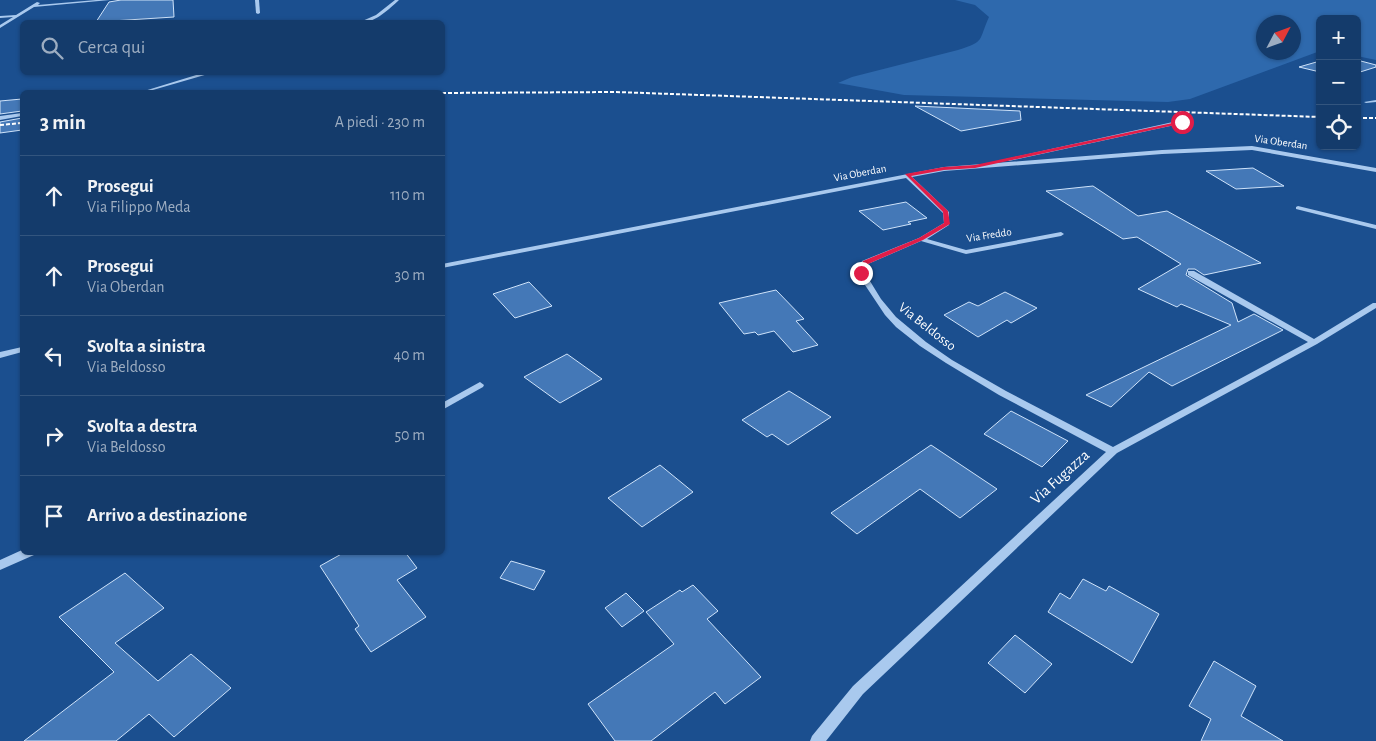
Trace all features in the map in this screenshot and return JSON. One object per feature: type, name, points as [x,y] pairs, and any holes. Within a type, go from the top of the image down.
[{"type":"street","points":[[0,26],[44,0]]},
{"type":"street","points":[[35,6],[108,0]]},
{"type":"street","points":[[257,0],[258,13]]},
{"type":"street","points":[[367,20],[377,16],[397,0]]},
{"type":"street","points":[[0,17],[18,15]]},
{"type":"street","points":[[150,90],[202,75]]},
{"type":"street","points":[[1366,102],[1376,100]]},
{"type":"street","points":[[0,118],[20,115]]},
{"type":"street","points":[[975,166],[1182,122]]},
{"type":"street","name":"Via Oberdan","points":[[445,265],[944,168],[1162,152],[1252,148],[1376,170]]},
{"type":"street","name":"Via Beldosso","points":[[906,176],[946,212],[947,224],[921,239],[865,263],[861,273],[876,299],[899,324],[966,373],[1113,451]]},
{"type":"street","points":[[1298,208],[1376,228]]},
{"type":"street","name":"Via Freddo","points":[[921,239],[966,252],[1061,234]]},
{"type":"street","points":[[1191,273],[1314,342]]},
{"type":"street","name":"Via Fugazza","points":[[817,741],[858,690],[1113,451],[1314,342],[1376,305]]},
{"type":"street","points":[[0,355],[20,350]]},
{"type":"street","points":[[445,405],[480,385]]},
{"type":"street","points":[[0,565],[23,555]]},
{"type":"shaded area","points":[[955,0],[1376,0],[1376,60],[1361,57],[1361,15],[1316,15],[1316,52],[1301,58],[1301,15],[1256,15],[1256,60],[1296,60],[1190,99],[1168,102],[904,95],[838,83],[852,77],[958,50],[973,44],[982,36],[989,17],[975,5]]},
{"type":"building","points":[[121,0],[173,0],[174,17],[97,20],[109,2]]},
{"type":"building","points":[[1361,61],[1376,65],[1376,67],[1361,72]]},
{"type":"building","points":[[1316,62],[1316,71],[1299,67]]},
{"type":"building","points":[[20,99],[20,111],[0,114],[0,101]]},
{"type":"building","points":[[915,106],[1020,111],[1021,120],[961,131]]},
{"type":"building","points":[[20,118],[20,130],[0,133],[0,122]]},
{"type":"building","points":[[1253,168],[1284,186],[1236,189],[1206,171]]},
{"type":"building","points":[[1093,186],[1138,216],[1167,211],[1261,263],[1204,275],[1195,269],[1188,269],[1186,275],[1232,303],[1238,322],[1254,314],[1283,330],[1172,386],[1149,372],[1111,407],[1086,395],[1231,325],[1181,304],[1177,307],[1138,289],[1181,264],[1137,237],[1123,239],[1046,191]]},
{"type":"building","points":[[906,202],[927,218],[908,222],[911,224],[883,230],[859,211]]},
{"type":"building","points":[[529,282],[552,306],[515,318],[493,294]]},
{"type":"building","points":[[776,290],[804,319],[796,321],[818,345],[793,352],[774,331],[758,335],[755,332],[744,334],[719,303]]},
{"type":"building","points":[[1005,292],[1037,308],[1011,323],[1007,320],[978,337],[944,315],[969,302],[978,306]]},
{"type":"building","points":[[567,354],[602,379],[560,403],[524,377]]},
{"type":"building","points":[[789,391],[831,417],[788,445],[772,434],[767,437],[742,420]]},
{"type":"building","points":[[1011,411],[1068,441],[1042,467],[984,434]]},
{"type":"building","points":[[931,445],[997,489],[960,518],[920,489],[857,534],[831,513]]},
{"type":"building","points":[[660,465],[693,492],[642,527],[608,498]]},
{"type":"building","points":[[340,555],[407,555],[417,568],[397,580],[426,617],[371,652],[355,629],[359,626],[320,566]]},
{"type":"building","points":[[511,561],[545,571],[534,590],[500,578]]},
{"type":"building","points":[[125,573],[164,608],[115,643],[158,681],[191,654],[231,688],[174,737],[149,714],[116,741],[24,741],[114,672],[59,617]]},
{"type":"building","points":[[1083,579],[1106,591],[1109,586],[1159,614],[1132,663],[1048,612],[1060,593],[1070,599]]},
{"type":"building","points":[[693,585],[718,611],[707,619],[761,677],[725,704],[715,692],[651,741],[615,741],[588,704],[674,644],[646,612],[680,590],[682,592]]},
{"type":"building","points":[[626,593],[644,611],[622,627],[605,608]]},
{"type":"building","points":[[1015,635],[1052,664],[1025,693],[988,663]]},
{"type":"building","points":[[1214,661],[1256,686],[1241,716],[1283,741],[1201,741],[1211,719],[1189,706]]},
{"type":"railway","points":[[445,93],[616,92],[1316,117]]},
{"type":"railway","points":[[1361,118],[1376,118]]},
{"type":"railway","points":[[0,125],[20,123]]},
{"type":"route","points":[[861,273],[865,263],[921,239],[947,224],[946,212],[906,176],[944,168],[975,166],[1182,122]]}]
